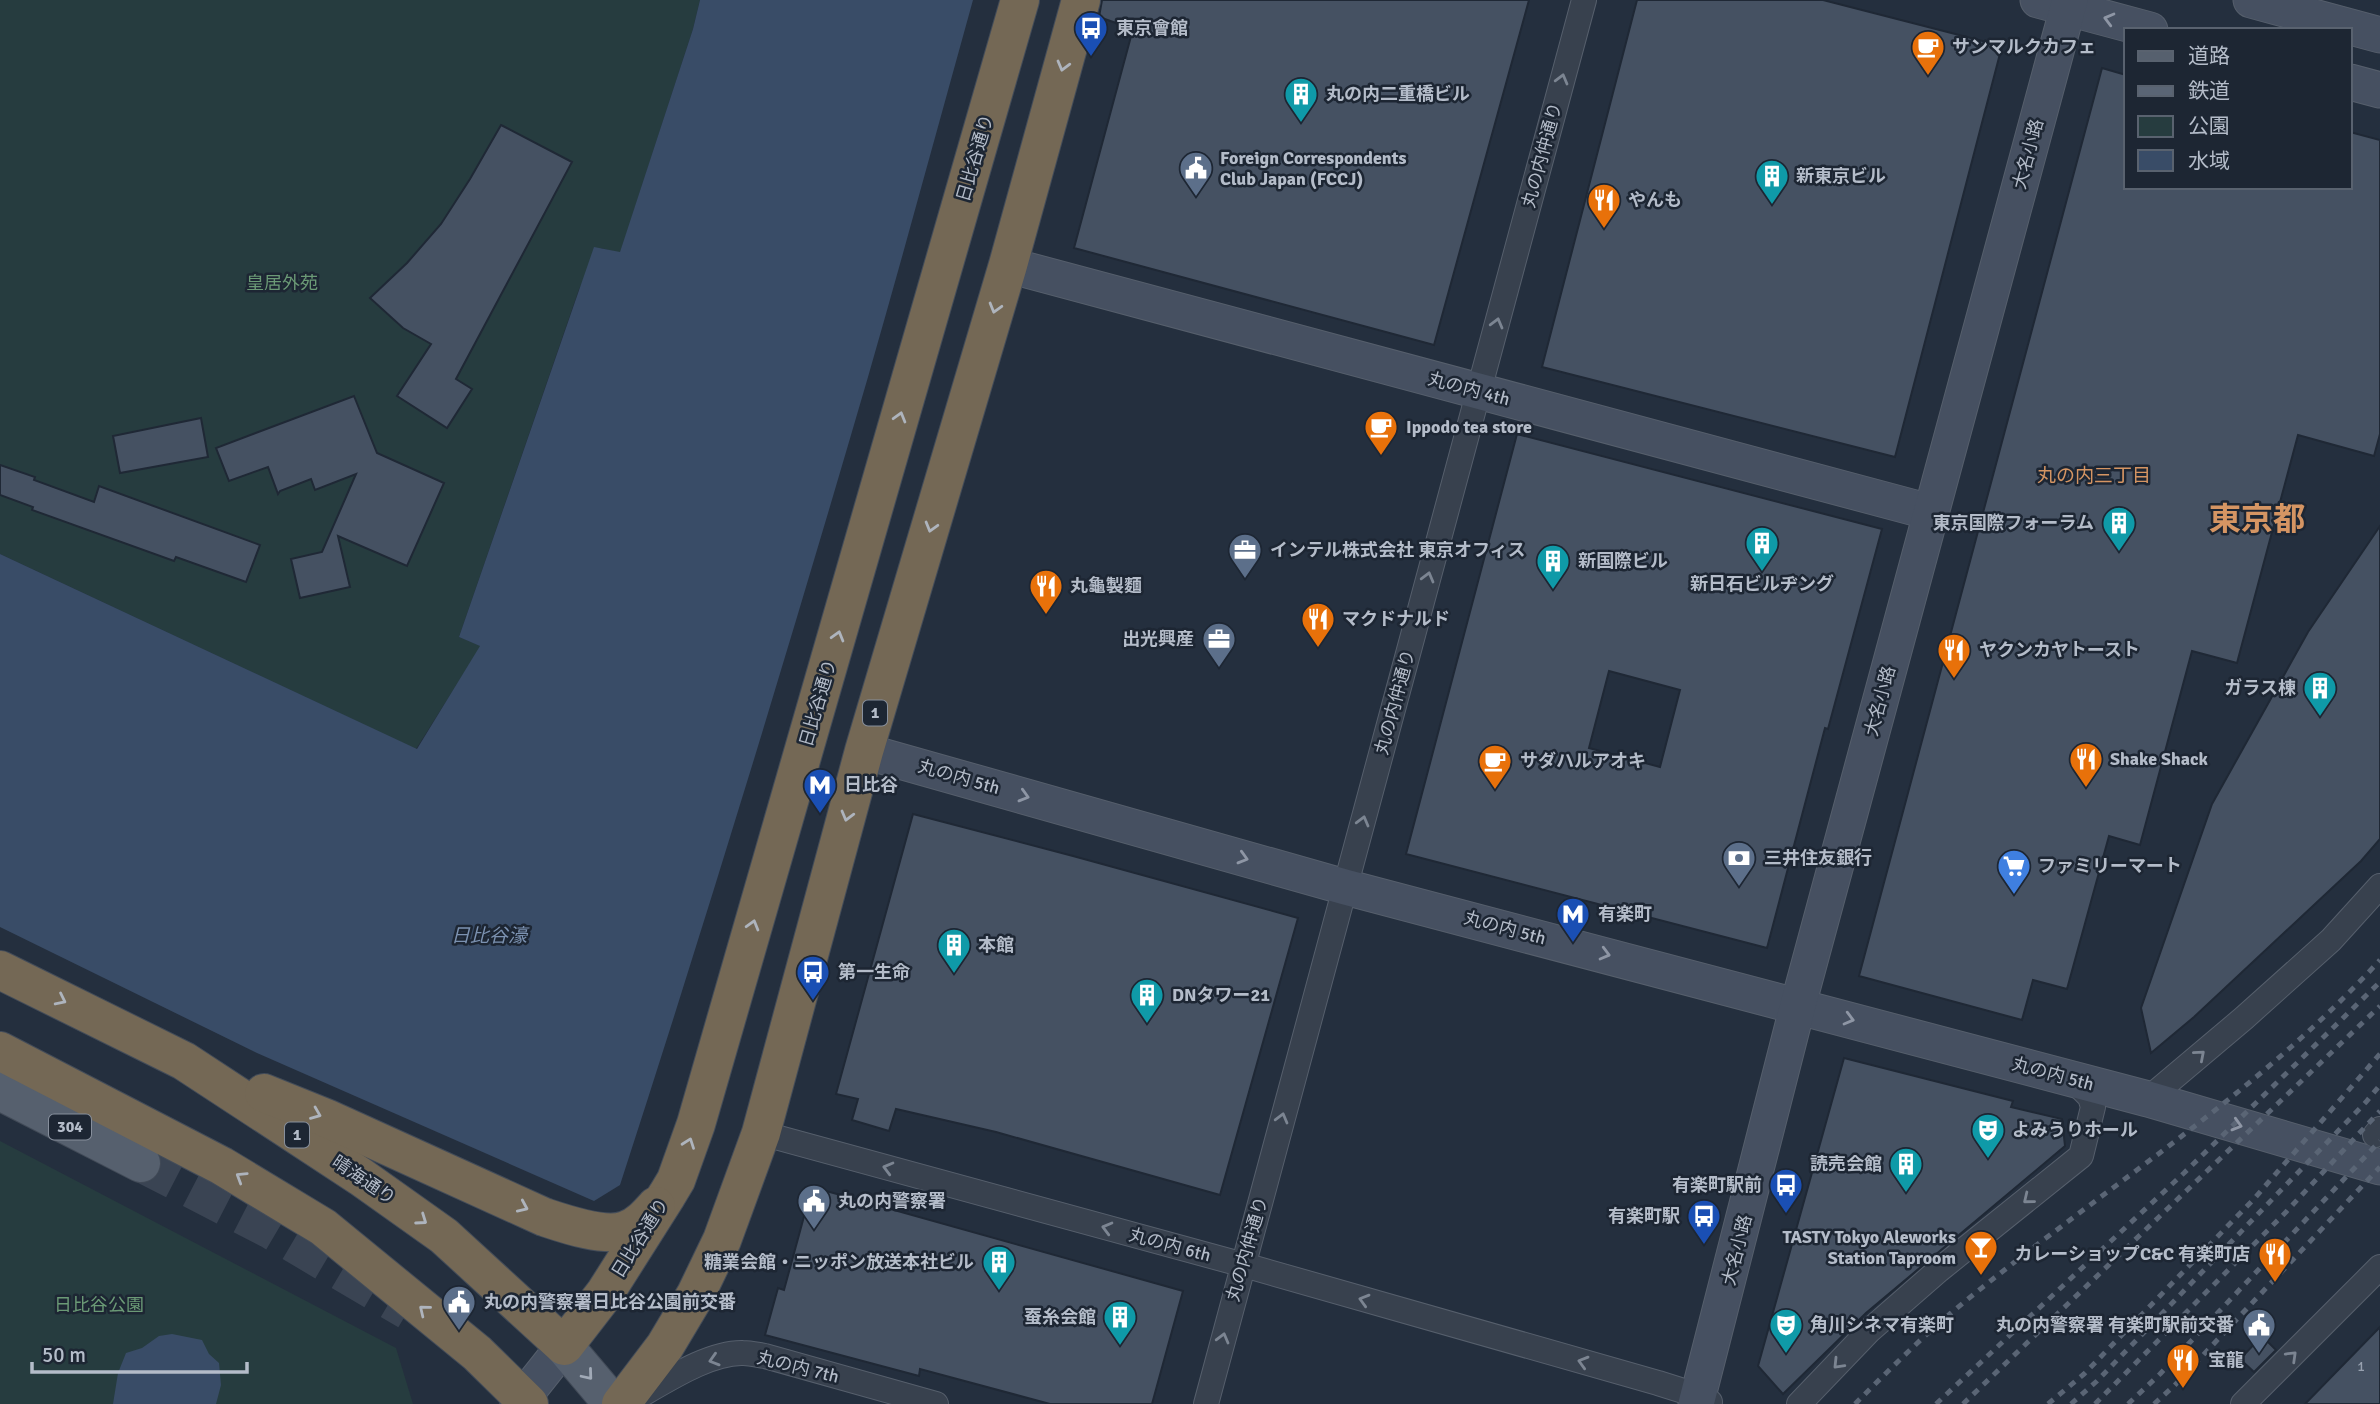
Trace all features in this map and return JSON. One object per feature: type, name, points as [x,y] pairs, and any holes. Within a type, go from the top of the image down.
[{"type":"highway","name":"日比谷通り","points":[[564,1346],[605,1293],[676,1180],[696,1124],[1020,0]]},
{"type":"highway","name":"1","points":[[623,1404],[665,1346],[696,1294],[722,1240],[761,1133],[864,751],[1008,265],[1082,0]]},
{"type":"highway","name":"晴海通り","points":[[0,970],[184,1061],[361,1177],[444,1236],[564,1346]]},
{"type":"highway","points":[[0,1051],[222,1166],[323,1227],[477,1353],[523,1402]]},
{"type":"highway","name":"1","points":[[184,1061],[326,1118],[571,1227],[623,1231],[646,1217],[667,1195]]},
{"type":"main road","name":"304","points":[[0,1091],[141,1163]]},
{"type":"main road","name":"晴海通り","points":[[564,1346],[613,1404]]},
{"type":"street","name":"丸の内仲通り","points":[[1206,1404],[1584,0]]},
{"type":"street","points":[[2251,0],[2380,35]]},
{"type":"street","points":[[2059,3],[2143,28]]},
{"type":"street","name":"大名小路","points":[[1703,1401],[1798,1005],[1930,512],[2059,3]]},
{"type":"street","points":[[2352,83],[2380,90]]},
{"type":"street","name":"丸の内 4th","points":[[1008,265],[1930,512]]},
{"type":"street","name":"丸の内 5th","points":[[864,751],[1345,887],[2148,1099],[2378,1143]]},
{"type":"street","points":[[2148,1099],[2331,940],[2380,886]]},
{"type":"street","points":[[1799,1404],[1870,1331],[1919,1288],[2081,1157],[2093,1107],[2090,1097],[2080,1087],[2059,1075]]},
{"type":"street","name":"丸の内 6th","points":[[761,1133],[1244,1265],[1703,1401]]},
{"type":"street","points":[[2243,1404],[2380,1267]]},
{"type":"street","name":"日比谷通り","points":[[523,1402],[564,1346]]},
{"type":"street","name":"丸の内 7th","points":[[623,1404],[690,1368],[716,1358],[742,1353],[765,1356],[936,1404]]},
{"type":"green space","name":"皇居外苑","points":[[0,0],[700,0],[620,253],[601,248],[579,289],[459,637],[481,646],[416,749],[0,554]]},
{"type":"green space","name":"日比谷公園","points":[[0,1141],[396,1348],[413,1404],[0,1404]]},
{"type":"water","name":"日比谷濠","points":[[700,0],[973,0],[838,479],[684,984],[620,1185],[594,1201],[257,1053],[0,927],[0,554],[417,749],[480,646],[459,637],[594,247],[620,252],[693,29]]},
{"type":"water","points":[[172,1334],[202,1340],[209,1354],[219,1363],[221,1385],[216,1404],[113,1404],[118,1373],[126,1353],[142,1348],[159,1336]]},
{"type":"building","name":"丸の内二重橋ビル","points":[[1102,0],[1529,0],[1434,345],[1074,248],[1133,29],[1099,17]]},
{"type":"building","name":"新東京ビル","points":[[1637,0],[1823,0],[2002,46],[1895,457],[1542,367]]},
{"type":"building","name":"東京国際フォーラム","points":[[2102,68],[2124,74],[2124,189],[2352,189],[2352,133],[2380,140],[2380,434],[2374,456],[2298,435],[2237,663],[2192,651],[2140,845],[2109,836],[2067,989],[2033,980],[2022,1020],[1859,976]]},
{"type":"building","points":[[501,125],[572,162],[456,379],[472,389],[447,428],[397,396],[431,344],[403,328],[370,298],[407,263],[441,224]]},
{"type":"building","points":[[354,396],[377,453],[444,483],[407,566],[338,536],[350,587],[300,598],[291,559],[322,552],[356,474],[315,490],[311,479],[278,494],[268,467],[229,481],[216,448]]},
{"type":"building","points":[[201,418],[208,457],[120,473],[113,436]]},
{"type":"building","name":"新国際ビル","points":[[1517,434],[1882,529],[1828,729],[1825,728],[1767,948],[1406,854]],"holes":[[[1609,671],[1680,690],[1660,767],[1589,748]]]},
{"type":"building","points":[[0,465],[94,502],[99,486],[260,545],[246,582],[176,557],[174,561],[32,510],[33,507],[0,495]]},
{"type":"building","name":"ガラス棟","points":[[2380,526],[2380,839],[2361,861],[2194,1017],[2151,1053],[2141,1008],[2212,804],[2308,632]]},
{"type":"building","points":[[913,814],[1298,918],[1220,1195],[996,1132],[896,1109],[889,1131],[852,1120],[858,1099],[836,1094]]},
{"type":"building","name":"読売会館","points":[[1844,1058],[2013,1101],[2011,1107],[2062,1119],[2065,1146],[1866,1313],[1783,1394],[1758,1366]]},
{"type":"building","points":[[812,1187],[1183,1291],[1152,1404],[1050,1404],[920,1369],[919,1376],[765,1335],[778,1288],[784,1290]]},
{"type":"building","points":[[2380,1327],[2380,1404],[2305,1404]]},
{"type":"building","name":"丸の内警察署 有楽町駅前交番","points":[[2262,1336],[2276,1350],[2254,1372],[2240,1359]]},
{"type":"tunnel","points":[[141,1163],[269,1229],[408,1311]]},
{"type":"railway","points":[[1855,1404],[1951,1313],[2172,1144],[2280,1057],[2380,960]]},
{"type":"railway","points":[[1936,1404],[2184,1173],[2380,982]]},
{"type":"railway","points":[[1963,1404],[2380,1006]]},
{"type":"railway","points":[[2048,1404],[2084,1374],[2253,1200],[2380,1054]]},
{"type":"railway","points":[[2071,1404],[2097,1381],[2380,1085]]},
{"type":"railway","points":[[2095,1404],[2286,1212],[2380,1111]]},
{"type":"railway","points":[[2128,1404],[2160,1374],[2380,1141]]},
{"type":"railway","points":[[2154,1404],[2380,1167]]},
{"type":"place","name":"東京會館","points":[[1091,58]]},
{"type":"place","name":"サンマルクカフェ","points":[[1928,77]]},
{"type":"place","name":"丸の内二重橋ビル","points":[[1301,124]]},
{"type":"place","name":"Foreign Correspondents Club Japan (FCCJ)","points":[[1196,198]]},
{"type":"place","name":"新東京ビル","points":[[1772,206]]},
{"type":"place","name":"やんも","points":[[1604,230]]},
{"type":"place","name":"Ippodo tea store","points":[[1381,457]]},
{"type":"place","name":"東京国際フォーラム","points":[[2119,553]]},
{"type":"place","name":"新日石ビルヂング","points":[[1762,573]]},
{"type":"place","name":"インテル株式会社 東京オフィス","points":[[1245,580]]},
{"type":"place","name":"新国際ビル","points":[[1553,591]]},
{"type":"place","name":"丸龜製麵","points":[[1046,616]]},
{"type":"place","name":"マクドナルド","points":[[1318,649]]},
{"type":"place","name":"出光興産","points":[[1219,669]]},
{"type":"place","name":"ヤクンカヤトースト","points":[[1954,680]]},
{"type":"place","name":"ガラス棟","points":[[2320,718]]},
{"type":"place","name":"Shake Shack","points":[[2086,789]]},
{"type":"place","name":"サダハルアオキ","points":[[1495,791]]},
{"type":"place","name":"日比谷","points":[[820,815]]},
{"type":"place","name":"三井住友銀行","points":[[1739,888]]},
{"type":"place","name":"ファミリーマート","points":[[2014,896]]},
{"type":"place","name":"有楽町","points":[[1573,944]]},
{"type":"place","name":"本館","points":[[954,975]]},
{"type":"place","name":"第一生命","points":[[813,1002]]},
{"type":"place","name":"DNタワー21","points":[[1147,1025]]},
{"type":"place","name":"よみうりホール","points":[[1988,1160]]},
{"type":"place","name":"読売会館","points":[[1906,1194]]},
{"type":"place","name":"有楽町駅前","points":[[1786,1215]]},
{"type":"place","name":"丸の内警察署","points":[[814,1231]]},
{"type":"place","name":"有楽町駅","points":[[1704,1246]]},
{"type":"place","name":"TASTY Tokyo Aleworks Station Taproom","points":[[1981,1277]]},
{"type":"place","name":"カレーショップC&C 有楽町店","points":[[2275,1284]]},
{"type":"place","name":"糖業会館・ニッポン放送本社ビル","points":[[999,1292]]},
{"type":"place","name":"丸の内警察署日比谷公園前交番","points":[[459,1332]]},
{"type":"place","name":"蚕糸会館","points":[[1120,1347]]},
{"type":"place","name":"角川シネマ有楽町","points":[[1786,1355]]},
{"type":"place","name":"丸の内警察署 有楽町駅前交番","points":[[2259,1355]]},
{"type":"place","name":"宝龍","points":[[2183,1390]]},
{"type":"district","name":"丸の内三丁目","points":[[2094,476]]},
{"type":"district","name":"東京都","points":[[2257,519]]}]
